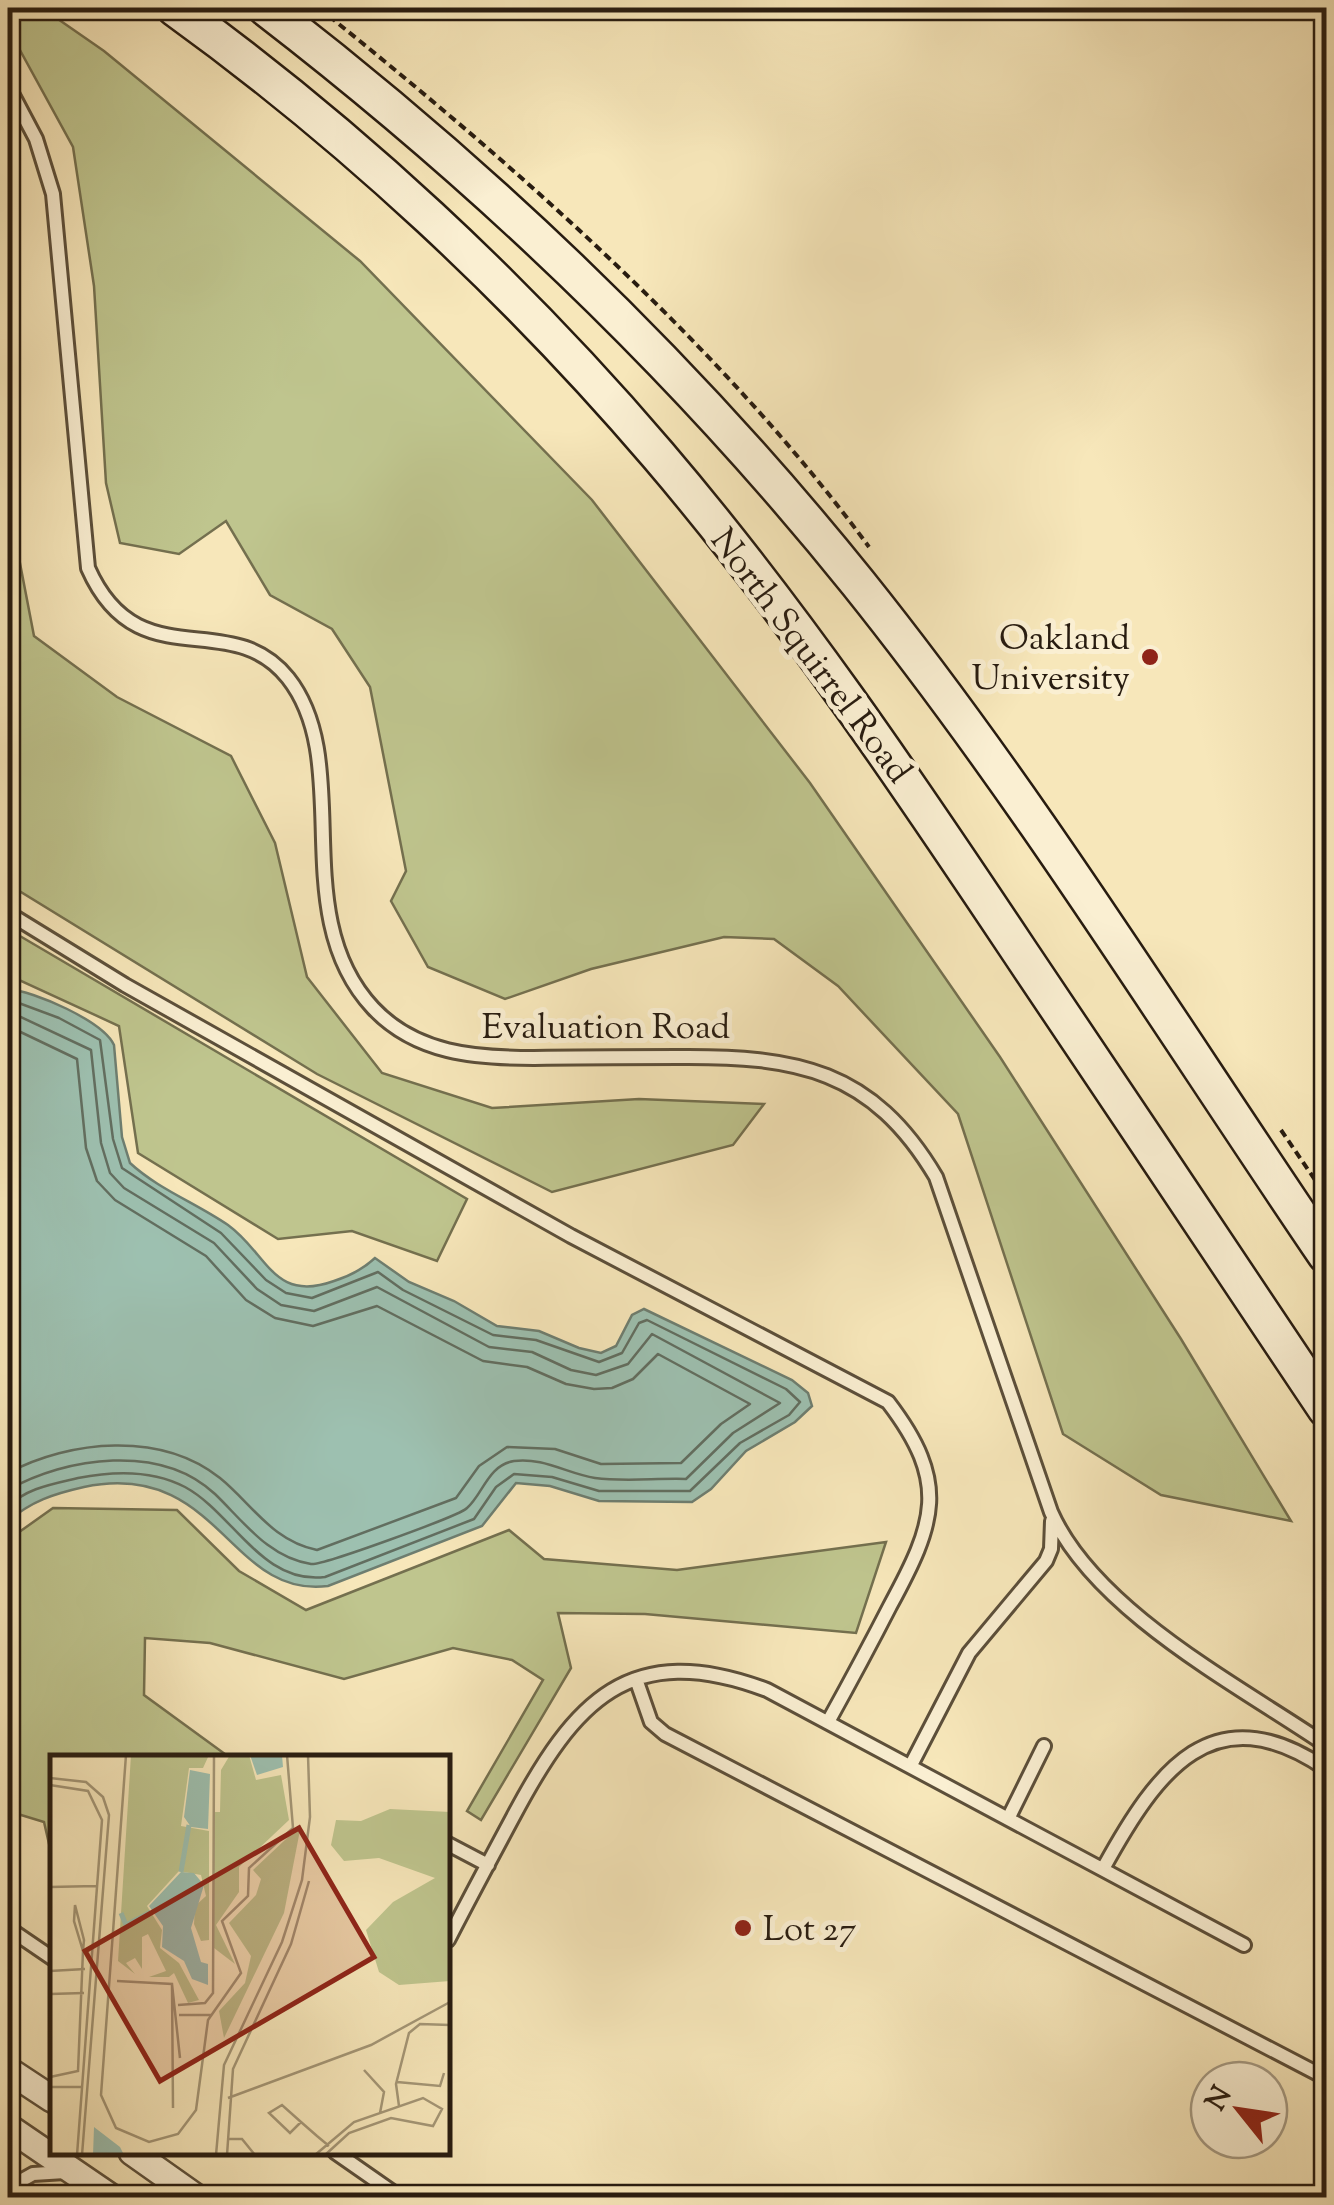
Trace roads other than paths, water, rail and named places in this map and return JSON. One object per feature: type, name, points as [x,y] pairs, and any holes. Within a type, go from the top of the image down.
[{"type":"main road","name":"North Squirrel Road","points":[[175,8],[310,114],[490,277],[590,380],[719,528],[882,744],[1326,1409]]},
{"type":"main road","name":"North Squirrel Road","points":[[266,8],[402,118],[529,230],[680,380],[787,498],[857,582],[987,754],[1326,1255]]},
{"type":"street","points":[[8,2070],[50,2097]]},
{"type":"street","points":[[8,2127],[112,2198]]},
{"type":"street","points":[[136,2155],[198,2198]]},
{"type":"lane","name":"Evaluation Road","points":[[8,86],[36,139],[52,194],[88,568],[114,612],[138,628],[158,636],[238,645],[285,674],[304,700],[315,743],[328,915],[342,965],[374,1009],[414,1040],[465,1056],[753,1057],[814,1068],[866,1096],[906,1132],[936,1177],[1050,1512],[1076,1559],[1112,1597],[1326,1746]]},
{"type":"lane","points":[[8,913],[125,985],[571,1236],[888,1402],[912,1434],[927,1470],[930,1509],[923,1545],[828,1722]]},
{"type":"lane","name":"Evaluation Road","points":[[911,1765],[969,1653],[1046,1561],[1053,1532],[1050,1512]]},
{"type":"lane","points":[[450,1936],[565,1728],[597,1700],[636,1679],[690,1670],[730,1676],[828,1722],[1244,1945]]},
{"type":"lane","points":[[636,1679],[651,1722],[665,1734],[1326,2078]]},
{"type":"lane","points":[[1104,1867],[1162,1777],[1199,1749],[1239,1738],[1274,1740],[1326,1769]]},
{"type":"lane","points":[[1008,1817],[1044,1746]]},
{"type":"lane","points":[[450,1845],[488,1865]]},
{"type":"lane","points":[[8,1928],[50,1957]]},
{"type":"lane","points":[[339,2155],[401,2198]]},
{"type":"lane","points":[[8,2188],[19,2178],[49,2170],[79,2175]]},
{"type":"water","points":[[8,989],[67,1009],[107,1036],[114,1045],[122,1137],[130,1163],[228,1225],[284,1281],[314,1286],[334,1281],[351,1275],[375,1258],[409,1282],[454,1301],[497,1326],[539,1331],[601,1353],[616,1346],[632,1315],[644,1309],[792,1380],[808,1393],[812,1406],[795,1422],[746,1451],[711,1489],[692,1502],[599,1501],[550,1486],[516,1483],[482,1526],[328,1586],[295,1584],[267,1572],[194,1509],[165,1492],[129,1484],[62,1492],[34,1503],[8,1521]]},
{"type":"place","name":"Oakland University","points":[[1150,657]]},
{"type":"place","name":"Lot 27","points":[[743,1928]]}]
